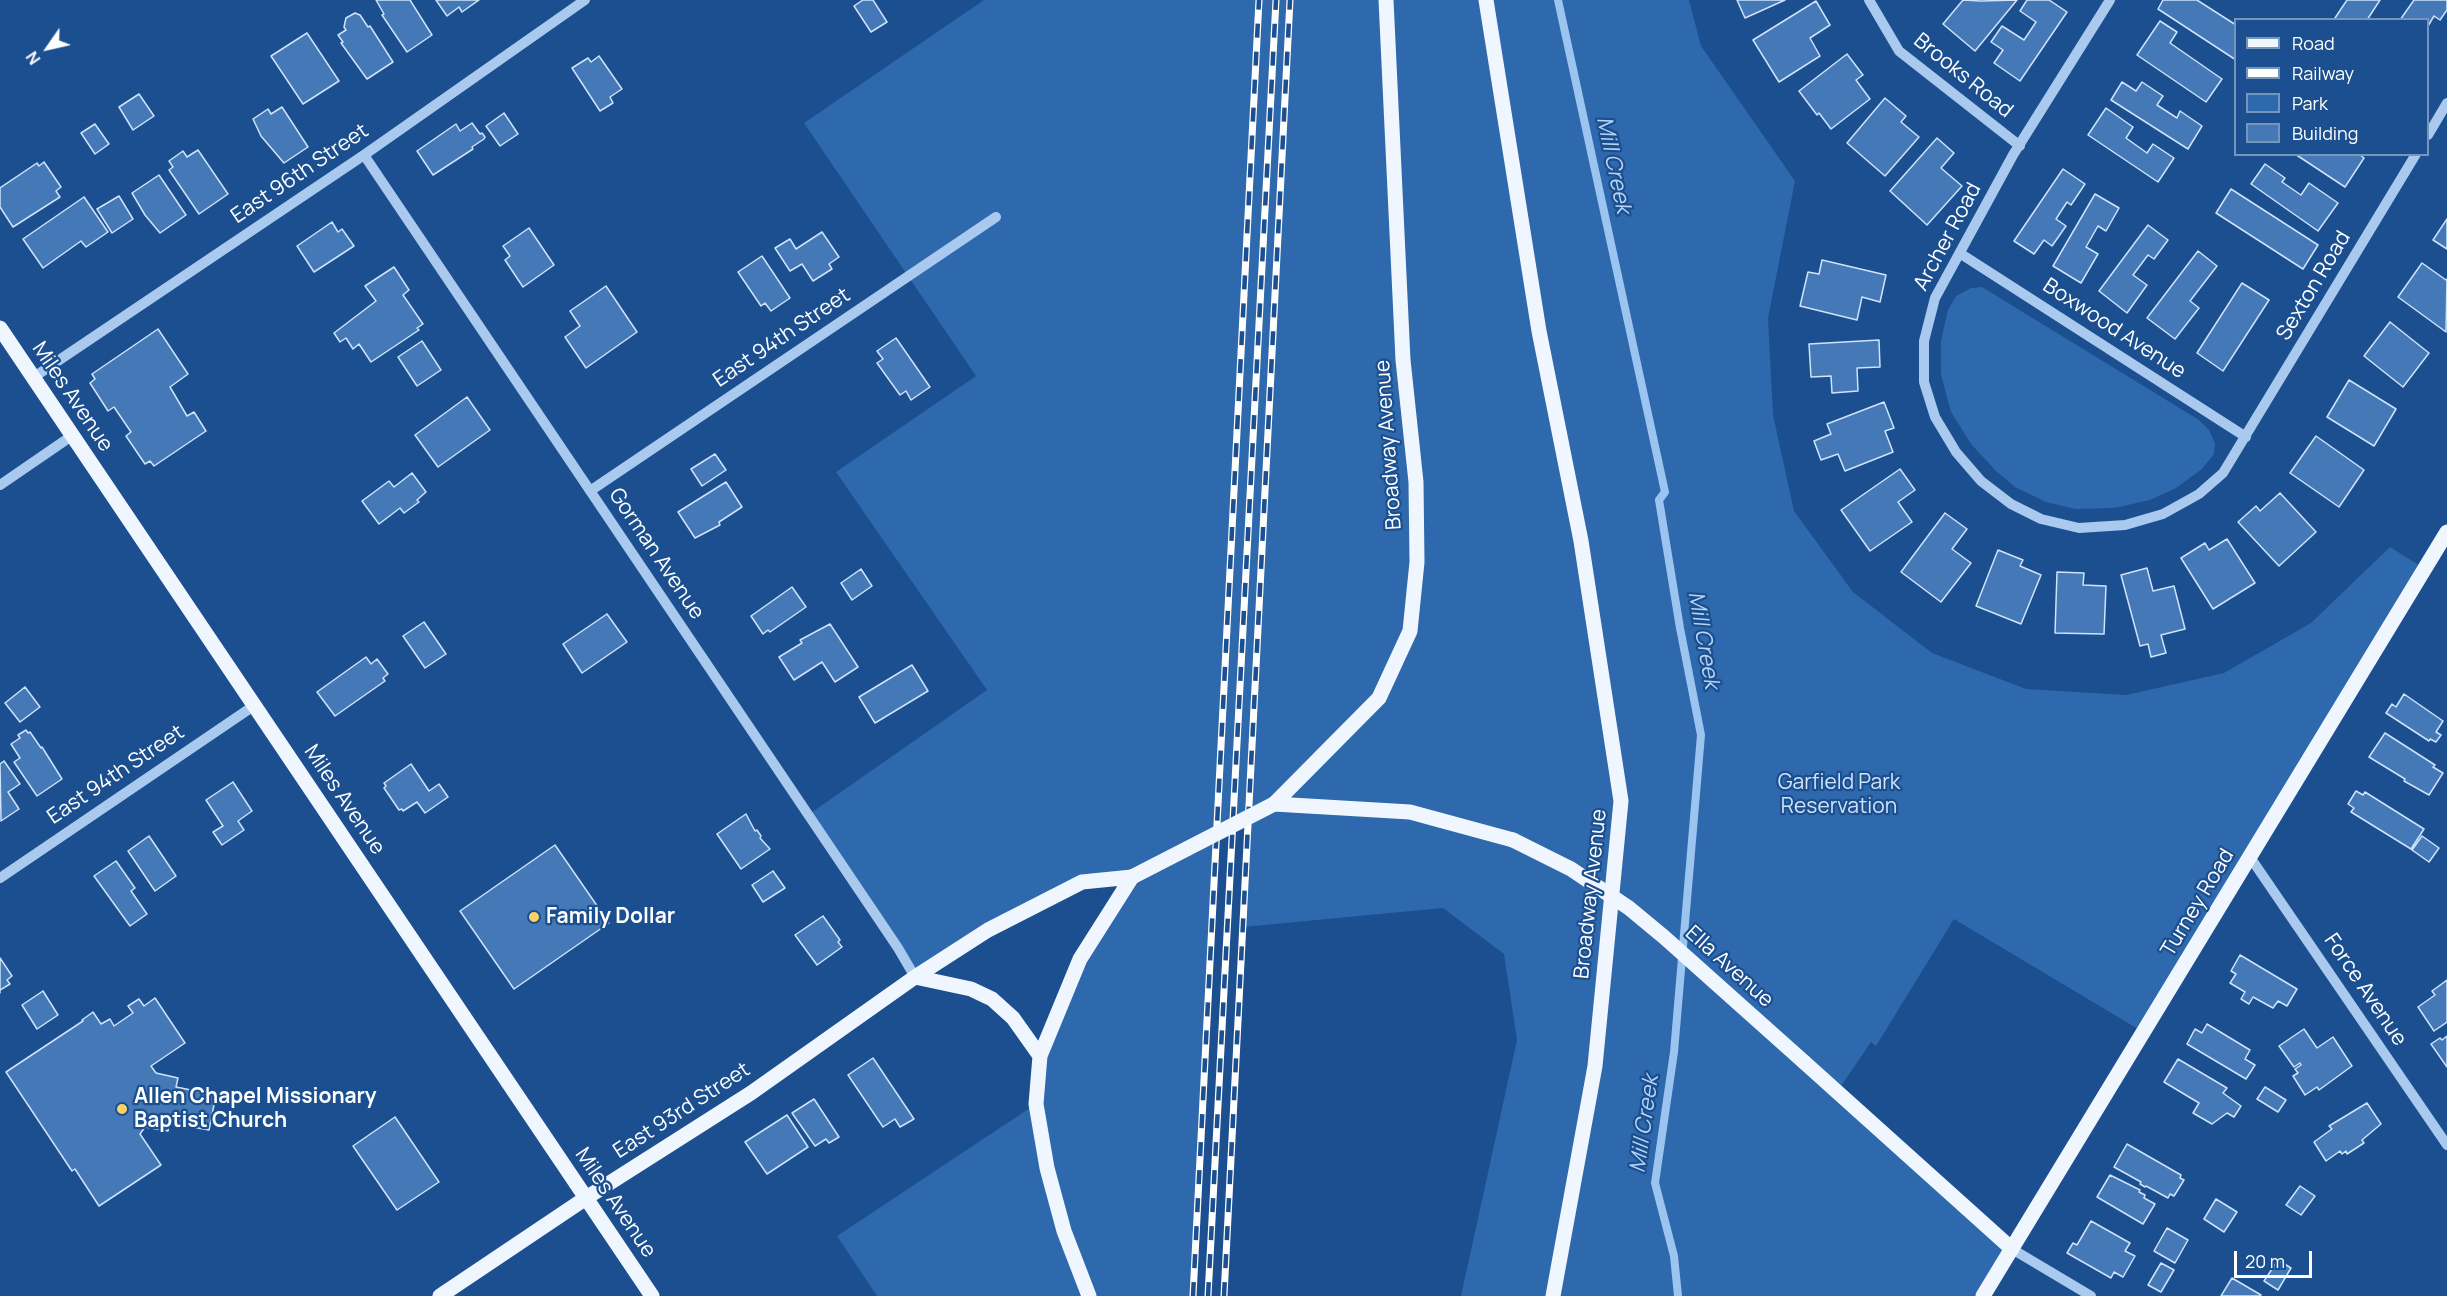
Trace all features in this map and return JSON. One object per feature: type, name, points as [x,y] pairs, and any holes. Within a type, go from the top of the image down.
[{"type":"main road","name":"Broadway Avenue","points":[[1132,877],[1274,804],[1379,698],[1410,631],[1417,562],[1416,482],[1403,360],[1386,0]]},
{"type":"main road","name":"Broadway Avenue","points":[[1486,0],[1539,331],[1581,541],[1621,801],[1594,1066],[1553,1296]]},
{"type":"main road","name":"Miles Avenue","points":[[0,328],[652,1296]]},
{"type":"main road","name":"Turney Road","points":[[1983,1296],[2447,532]]},
{"type":"main road","name":"Ella Avenue","points":[[1274,804],[1410,812],[1513,840],[1571,869],[1629,908],[1665,937],[2012,1249]]},
{"type":"main road","name":"East 93rd Street","points":[[440,1296],[586,1198],[751,1093],[915,977],[988,930],[1082,882],[1132,877]]},
{"type":"main road","points":[[1089,1296],[1064,1231],[1047,1168],[1036,1104],[1040,1056],[1080,959],[1132,877]]},
{"type":"main road","points":[[915,977],[971,989],[992,999],[1013,1018],[1040,1056]]},
{"type":"street","name":"East 96th Street","points":[[34,377],[363,155],[585,0]]},
{"type":"street","name":"Brooks Road","points":[[1869,0],[1899,51],[2020,146]]},
{"type":"street","name":"Archer Road","points":[[2110,0],[2020,146],[1935,298],[1924,340],[1924,382],[1935,417],[1956,452],[1981,481],[2011,504],[2041,519],[2079,528],[2125,525],[2153,517],[2199,494],[2223,473],[2246,437]]},
{"type":"street","points":[[2429,132],[2447,102]]},
{"type":"street","name":"Gorman Avenue","points":[[363,155],[898,948],[915,977]]},
{"type":"street","name":"Sexton Road","points":[[2246,437],[2415,156]]},
{"type":"street","name":"East 94th Street","points":[[590,491],[996,217]]},
{"type":"street","name":"Boxwood Avenue","points":[[1961,254],[2246,437]]},
{"type":"street","points":[[0,485],[73,435]]},
{"type":"street","name":"East 94th Street","points":[[0,878],[255,705]]},
{"type":"street","name":"Force Avenue","points":[[2250,857],[2447,1145]]},
{"type":"street","name":"Ella Avenue","points":[[2012,1249],[2091,1296]]},
{"type":"green space","name":"Garfield Park Reservation","points":[[984,0],[1689,0],[1701,46],[1795,181],[1768,318],[1773,415],[1794,511],[1853,592],[1932,653],[2026,689],[2126,695],[2224,673],[2311,623],[2390,547],[2425,569],[2143,1032],[1954,919],[1876,1046],[1871,1042],[1837,1092],[2012,1249],[1983,1296],[1461,1296],[1517,1040],[1504,954],[1443,908],[1243,927],[1248,818],[1217,831],[1193,1296],[877,1296],[837,1236],[1036,1104],[1040,1056],[1080,959],[1132,878],[1082,882],[915,977],[808,815],[987,690],[836,472],[976,376],[804,123]]},
{"type":"green space","points":[[1982,287],[2199,420],[2209,430],[2215,443],[2214,454],[2202,469],[2176,488],[2150,500],[2114,508],[2075,509],[2046,502],[2015,487],[1996,471],[1971,444],[1951,412],[1941,375],[1941,341],[1948,310],[1956,296],[1971,288]]},
{"type":"building","points":[[376,0],[410,0],[432,35],[407,52],[382,15],[384,14]]},
{"type":"building","points":[[436,0],[479,0],[462,12],[459,7],[447,16]]},
{"type":"building","points":[[863,0],[873,0],[887,22],[871,32],[854,6]]},
{"type":"building","points":[[1737,0],[1785,0],[1745,18]]},
{"type":"building","points":[[1963,0],[2017,0],[1975,51],[1943,24]]},
{"type":"building","points":[[2027,0],[2049,0],[2067,12],[2020,81],[1994,63],[2003,50],[1991,42],[2002,26],[2024,40],[2036,22],[2020,11]]},
{"type":"building","points":[[2163,0],[2197,0],[2234,24],[2234,59],[2158,9]]},
{"type":"building","points":[[2347,0],[2380,0],[2368,18],[2335,18]]},
{"type":"building","points":[[2414,0],[2447,0],[2447,10],[2440,20],[2434,16],[2429,24],[2429,18],[2401,18]]},
{"type":"building","points":[[1816,1],[1830,25],[1810,38],[1820,56],[1779,82],[1753,40]]},
{"type":"building","points":[[355,13],[360,15],[368,27],[370,26],[393,62],[367,79],[341,43],[343,42],[338,35],[346,30],[344,27],[346,18]]},
{"type":"building","points":[[2160,21],[2177,32],[2170,43],[2222,79],[2206,102],[2137,55]]},
{"type":"building","points":[[307,33],[339,81],[303,104],[271,56]]},
{"type":"building","points":[[1847,54],[1863,75],[1856,80],[1870,99],[1831,129],[1799,91]]},
{"type":"building","points":[[599,56],[622,89],[610,97],[613,103],[600,111],[572,68],[588,58],[591,62]]},
{"type":"building","points":[[2122,82],[2136,91],[2142,82],[2163,96],[2157,105],[2177,118],[2180,111],[2202,126],[2188,149],[2111,100]]},
{"type":"building","points":[[139,94],[154,116],[133,130],[119,107]]},
{"type":"building","points":[[1885,98],[1906,116],[1901,122],[1919,137],[1885,176],[1847,143]]},
{"type":"building","points":[[282,107],[308,147],[284,163],[261,136],[253,119],[268,109],[271,114]]},
{"type":"building","points":[[2106,108],[2133,127],[2126,138],[2147,153],[2153,144],[2174,158],[2158,182],[2088,135]]},
{"type":"building","points":[[504,113],[518,134],[500,146],[486,126]]},
{"type":"building","points":[[472,123],[485,137],[484,139],[472,147],[473,149],[433,175],[417,151],[456,124],[460,131]]},
{"type":"building","points":[[95,124],[109,144],[95,154],[81,133]]},
{"type":"building","points":[[1937,138],[1954,153],[1941,168],[1962,186],[1927,225],[1890,191]]},
{"type":"building","points":[[198,150],[228,194],[199,214],[169,170],[173,167],[169,161],[183,151],[187,157]]},
{"type":"building","points":[[2298,156],[2362,156],[2364,158],[2345,187]]},
{"type":"building","points":[[44,162],[61,187],[56,191],[60,197],[13,227],[0,207],[0,188],[37,163],[39,166]]},
{"type":"building","points":[[2265,164],[2285,178],[2282,182],[2301,195],[2309,183],[2338,203],[2318,231],[2251,184]]},
{"type":"building","points":[[2063,169],[2085,184],[2071,205],[2067,202],[2056,219],[2066,226],[2052,246],[2044,240],[2034,254],[2014,241]]},
{"type":"building","points":[[159,175],[186,215],[160,233],[145,215],[132,193]]},
{"type":"building","points":[[2231,189],[2318,245],[2303,269],[2216,213]]},
{"type":"building","points":[[2095,194],[2119,208],[2106,231],[2098,226],[2086,247],[2098,254],[2081,283],[2053,266]]},
{"type":"building","points":[[119,196],[133,219],[112,233],[97,209]]},
{"type":"building","points":[[84,197],[108,232],[86,247],[81,241],[43,268],[23,239]]},
{"type":"building","points":[[2447,219],[2447,249],[2433,240]]},
{"type":"building","points":[[332,222],[338,232],[342,229],[354,246],[314,272],[297,246]]},
{"type":"building","points":[[2148,225],[2168,240],[2154,259],[2148,255],[2133,275],[2147,285],[2127,313],[2099,291]]},
{"type":"building","points":[[529,228],[554,265],[523,287],[505,260],[510,256],[503,246]]},
{"type":"building","points":[[822,232],[839,257],[829,264],[832,269],[813,281],[802,264],[790,271],[775,248],[790,239],[796,249]]},
{"type":"building","points":[[2198,251],[2217,266],[2190,301],[2199,308],[2175,339],[2147,318]]},
{"type":"building","points":[[762,256],[790,298],[771,311],[765,303],[761,306],[738,272]]},
{"type":"building","points":[[1822,260],[1886,275],[1880,302],[1862,297],[1857,320],[1800,306],[1808,272],[1819,274]]},
{"type":"building","points":[[2422,263],[2447,279],[2446,332],[2398,297]]},
{"type":"building","points":[[394,267],[409,290],[403,295],[423,324],[417,328],[419,330],[371,362],[359,344],[353,349],[346,338],[340,342],[334,333],[376,301],[365,286]]},
{"type":"building","points":[[2242,283],[2269,300],[2223,371],[2197,353]]},
{"type":"building","points":[[606,286],[637,332],[586,368],[565,337],[580,326],[570,311]]},
{"type":"building","points":[[2390,322],[2429,353],[2403,387],[2364,356]]},
{"type":"building","points":[[158,329],[188,374],[170,387],[187,416],[194,412],[206,431],[154,466],[150,461],[145,464],[126,436],[131,432],[114,407],[108,411],[90,383],[95,379],[92,374]]},
{"type":"building","points":[[896,338],[930,387],[911,400],[906,391],[900,395],[877,363],[883,359],[877,351]]},
{"type":"building","points":[[1879,340],[1880,367],[1857,368],[1858,391],[1832,393],[1831,376],[1811,377],[1809,344]]},
{"type":"building","points":[[422,341],[441,370],[417,386],[398,357]]},
{"type":"building","points":[[2349,380],[2396,409],[2374,446],[2327,417]]},
{"type":"building","points":[[467,397],[490,430],[438,467],[415,435]]},
{"type":"building","points":[[1884,402],[1894,428],[1885,431],[1893,452],[1845,471],[1838,454],[1821,460],[1814,441],[1831,434],[1827,424]]},
{"type":"building","points":[[2316,436],[2364,470],[2339,507],[2290,473]]},
{"type":"building","points":[[715,454],[726,470],[702,486],[691,469]]},
{"type":"building","points":[[1900,469],[1915,490],[1898,502],[1912,522],[1870,551],[1841,510]]},
{"type":"building","points":[[412,473],[426,492],[417,500],[419,502],[404,513],[400,508],[379,524],[362,501],[389,481],[394,487]]},
{"type":"building","points":[[726,482],[742,507],[719,522],[720,525],[695,538],[678,512]]},
{"type":"building","points":[[2280,493],[2316,532],[2279,566],[2238,522],[2256,506],[2260,511]]},
{"type":"building","points":[[1945,513],[1967,529],[1952,549],[1971,563],[1941,602],[1901,572]]},
{"type":"building","points":[[2227,539],[2255,583],[2213,609],[2181,558],[2205,543],[2209,550]]},
{"type":"building","points":[[1998,550],[2023,560],[2020,566],[2041,575],[2021,624],[1976,606]]},
{"type":"building","points":[[2147,568],[2153,591],[2174,586],[2185,629],[2161,635],[2166,653],[2151,657],[2148,644],[2140,646],[2121,575]]},
{"type":"building","points":[[861,569],[872,586],[852,600],[841,583]]},
{"type":"building","points":[[2057,572],[2084,573],[2083,585],[2106,586],[2104,634],[2055,633]]},
{"type":"building","points":[[792,587],[806,607],[770,632],[768,630],[763,634],[751,616]]},
{"type":"building","points":[[607,614],[627,642],[582,673],[563,644]]},
{"type":"building","points":[[424,622],[446,654],[425,668],[403,636]]},
{"type":"building","points":[[830,624],[858,667],[835,682],[822,662],[794,680],[779,657],[802,643],[800,640]]},
{"type":"building","points":[[366,657],[371,664],[377,659],[388,674],[383,678],[385,681],[335,716],[317,692]]},
{"type":"building","points":[[912,665],[928,691],[875,723],[859,697]]},
{"type":"building","points":[[25,687],[40,707],[20,722],[5,703]]},
{"type":"building","points":[[2404,694],[2443,721],[2436,732],[2441,735],[2436,742],[2430,739],[2429,741],[2386,713],[2392,704],[2396,707]]},
{"type":"building","points":[[26,730],[42,747],[62,779],[37,796],[14,762],[20,758],[11,744],[20,738],[18,735]]},
{"type":"building","points":[[2385,733],[2435,765],[2433,767],[2443,773],[2429,795],[2369,757]]},
{"type":"building","points":[[4,761],[20,784],[8,792],[19,809],[1,821],[0,764]]},
{"type":"building","points":[[411,764],[429,791],[439,784],[448,797],[425,813],[417,802],[403,811],[399,810],[384,788],[386,786],[384,783]]},
{"type":"building","points":[[233,782],[252,811],[238,821],[244,830],[222,845],[213,832],[223,826],[206,800]]},
{"type":"building","points":[[2356,791],[2363,795],[2365,792],[2424,829],[2411,849],[2351,812],[2354,808],[2348,804]]},
{"type":"building","points":[[746,814],[755,831],[757,830],[760,838],[770,849],[741,869],[717,834]]},
{"type":"building","points":[[149,836],[176,876],[155,891],[128,851]]},
{"type":"building","points":[[2422,836],[2439,848],[2429,862],[2412,850]]},
{"type":"building","name":"Family Dollar","points":[[555,845],[609,923],[514,989],[460,911]]},
{"type":"building","points":[[116,861],[135,888],[131,891],[147,914],[130,926],[94,876]]},
{"type":"building","points":[[773,871],[785,888],[763,902],[752,885]]},
{"type":"building","points":[[823,916],[840,940],[838,942],[842,947],[817,965],[795,935]]},
{"type":"building","points":[[2240,955],[2297,989],[2287,1006],[2278,1001],[2273,1008],[2253,997],[2249,1004],[2241,999],[2245,992],[2230,983],[2236,974],[2231,971]]},
{"type":"building","points":[[0,958],[12,976],[7,980],[10,984],[0,990]]},
{"type":"building","points":[[2447,980],[2447,1022],[2434,1031],[2418,1007],[2435,995],[2432,991]]},
{"type":"building","points":[[43,991],[58,1015],[37,1029],[22,1005]]},
{"type":"building","name":"Allen Chapel Missionary Baptist Church","points":[[155,998],[185,1043],[151,1066],[156,1073],[178,1078],[176,1087],[216,1095],[209,1130],[169,1123],[168,1131],[145,1127],[140,1134],[161,1165],[99,1206],[75,1169],[72,1171],[6,1072],[93,1012],[101,1024],[110,1019],[114,1026],[133,1013],[128,1006],[139,999],[144,1006]]},
{"type":"building","points":[[2207,1024],[2250,1050],[2245,1059],[2255,1065],[2246,1079],[2187,1044],[2195,1029],[2202,1033]]},
{"type":"building","points":[[2304,1029],[2317,1048],[2333,1037],[2352,1066],[2319,1090],[2317,1087],[2305,1095],[2293,1076],[2298,1073],[2295,1069],[2301,1065],[2300,1063],[2294,1067],[2279,1046]]},
{"type":"building","points":[[2447,1036],[2447,1067],[2431,1044]]},
{"type":"building","points":[[873,1058],[914,1119],[900,1127],[895,1119],[883,1127],[848,1075]]},
{"type":"building","points":[[2178,1059],[2227,1088],[2223,1093],[2241,1106],[2234,1117],[2227,1113],[2212,1124],[2193,1113],[2199,1103],[2164,1082]]},
{"type":"building","points":[[2265,1087],[2286,1100],[2278,1112],[2257,1099]]},
{"type":"building","points":[[814,1099],[839,1137],[829,1143],[826,1139],[815,1146],[792,1113]]},
{"type":"building","points":[[2367,1103],[2381,1124],[2362,1140],[2364,1143],[2347,1154],[2346,1151],[2342,1154],[2340,1151],[2326,1161],[2314,1142],[2332,1129],[2329,1126]]},
{"type":"building","points":[[787,1115],[808,1147],[767,1174],[745,1142]]},
{"type":"building","points":[[395,1117],[439,1182],[397,1210],[353,1146]]},
{"type":"building","points":[[2127,1144],[2181,1175],[2180,1178],[2184,1180],[2174,1196],[2170,1194],[2168,1198],[2145,1187],[2140,1184],[2141,1182],[2114,1167]]},
{"type":"building","points":[[2110,1175],[2140,1190],[2139,1192],[2145,1195],[2144,1198],[2155,1204],[2143,1224],[2097,1197]]},
{"type":"building","points":[[2300,1186],[2315,1196],[2301,1215],[2286,1205]]},
{"type":"building","points":[[2216,1199],[2237,1212],[2224,1232],[2204,1219]]},
{"type":"building","points":[[2091,1221],[2130,1243],[2125,1251],[2135,1256],[2123,1277],[2114,1272],[2111,1278],[2067,1253],[2073,1243],[2077,1245]]},
{"type":"building","points":[[2167,1228],[2188,1240],[2175,1263],[2154,1251]]},
{"type":"building","points":[[2278,1260],[2291,1268],[2278,1290],[2264,1281]]},
{"type":"building","points":[[2161,1263],[2174,1270],[2161,1292],[2148,1285]]},
{"type":"building","points":[[2232,1278],[2261,1295],[2221,1296]]},
{"type":"waterway","name":"Mill Creek","points":[[1558,0],[1665,492],[1659,500],[1680,628],[1701,735],[1674,1052],[1655,1183],[1674,1256],[1678,1296]]},
{"type":"railway","points":[[1193,1296],[1259,0]]},
{"type":"railway","points":[[1208,1296],[1276,0]]},
{"type":"railway","points":[[1224,1296],[1290,0]]},
{"type":"place","name":"Family Dollar","points":[[534,917]]},
{"type":"place","name":"Allen Chapel Missionary Baptist Church","points":[[122,1109]]}]
